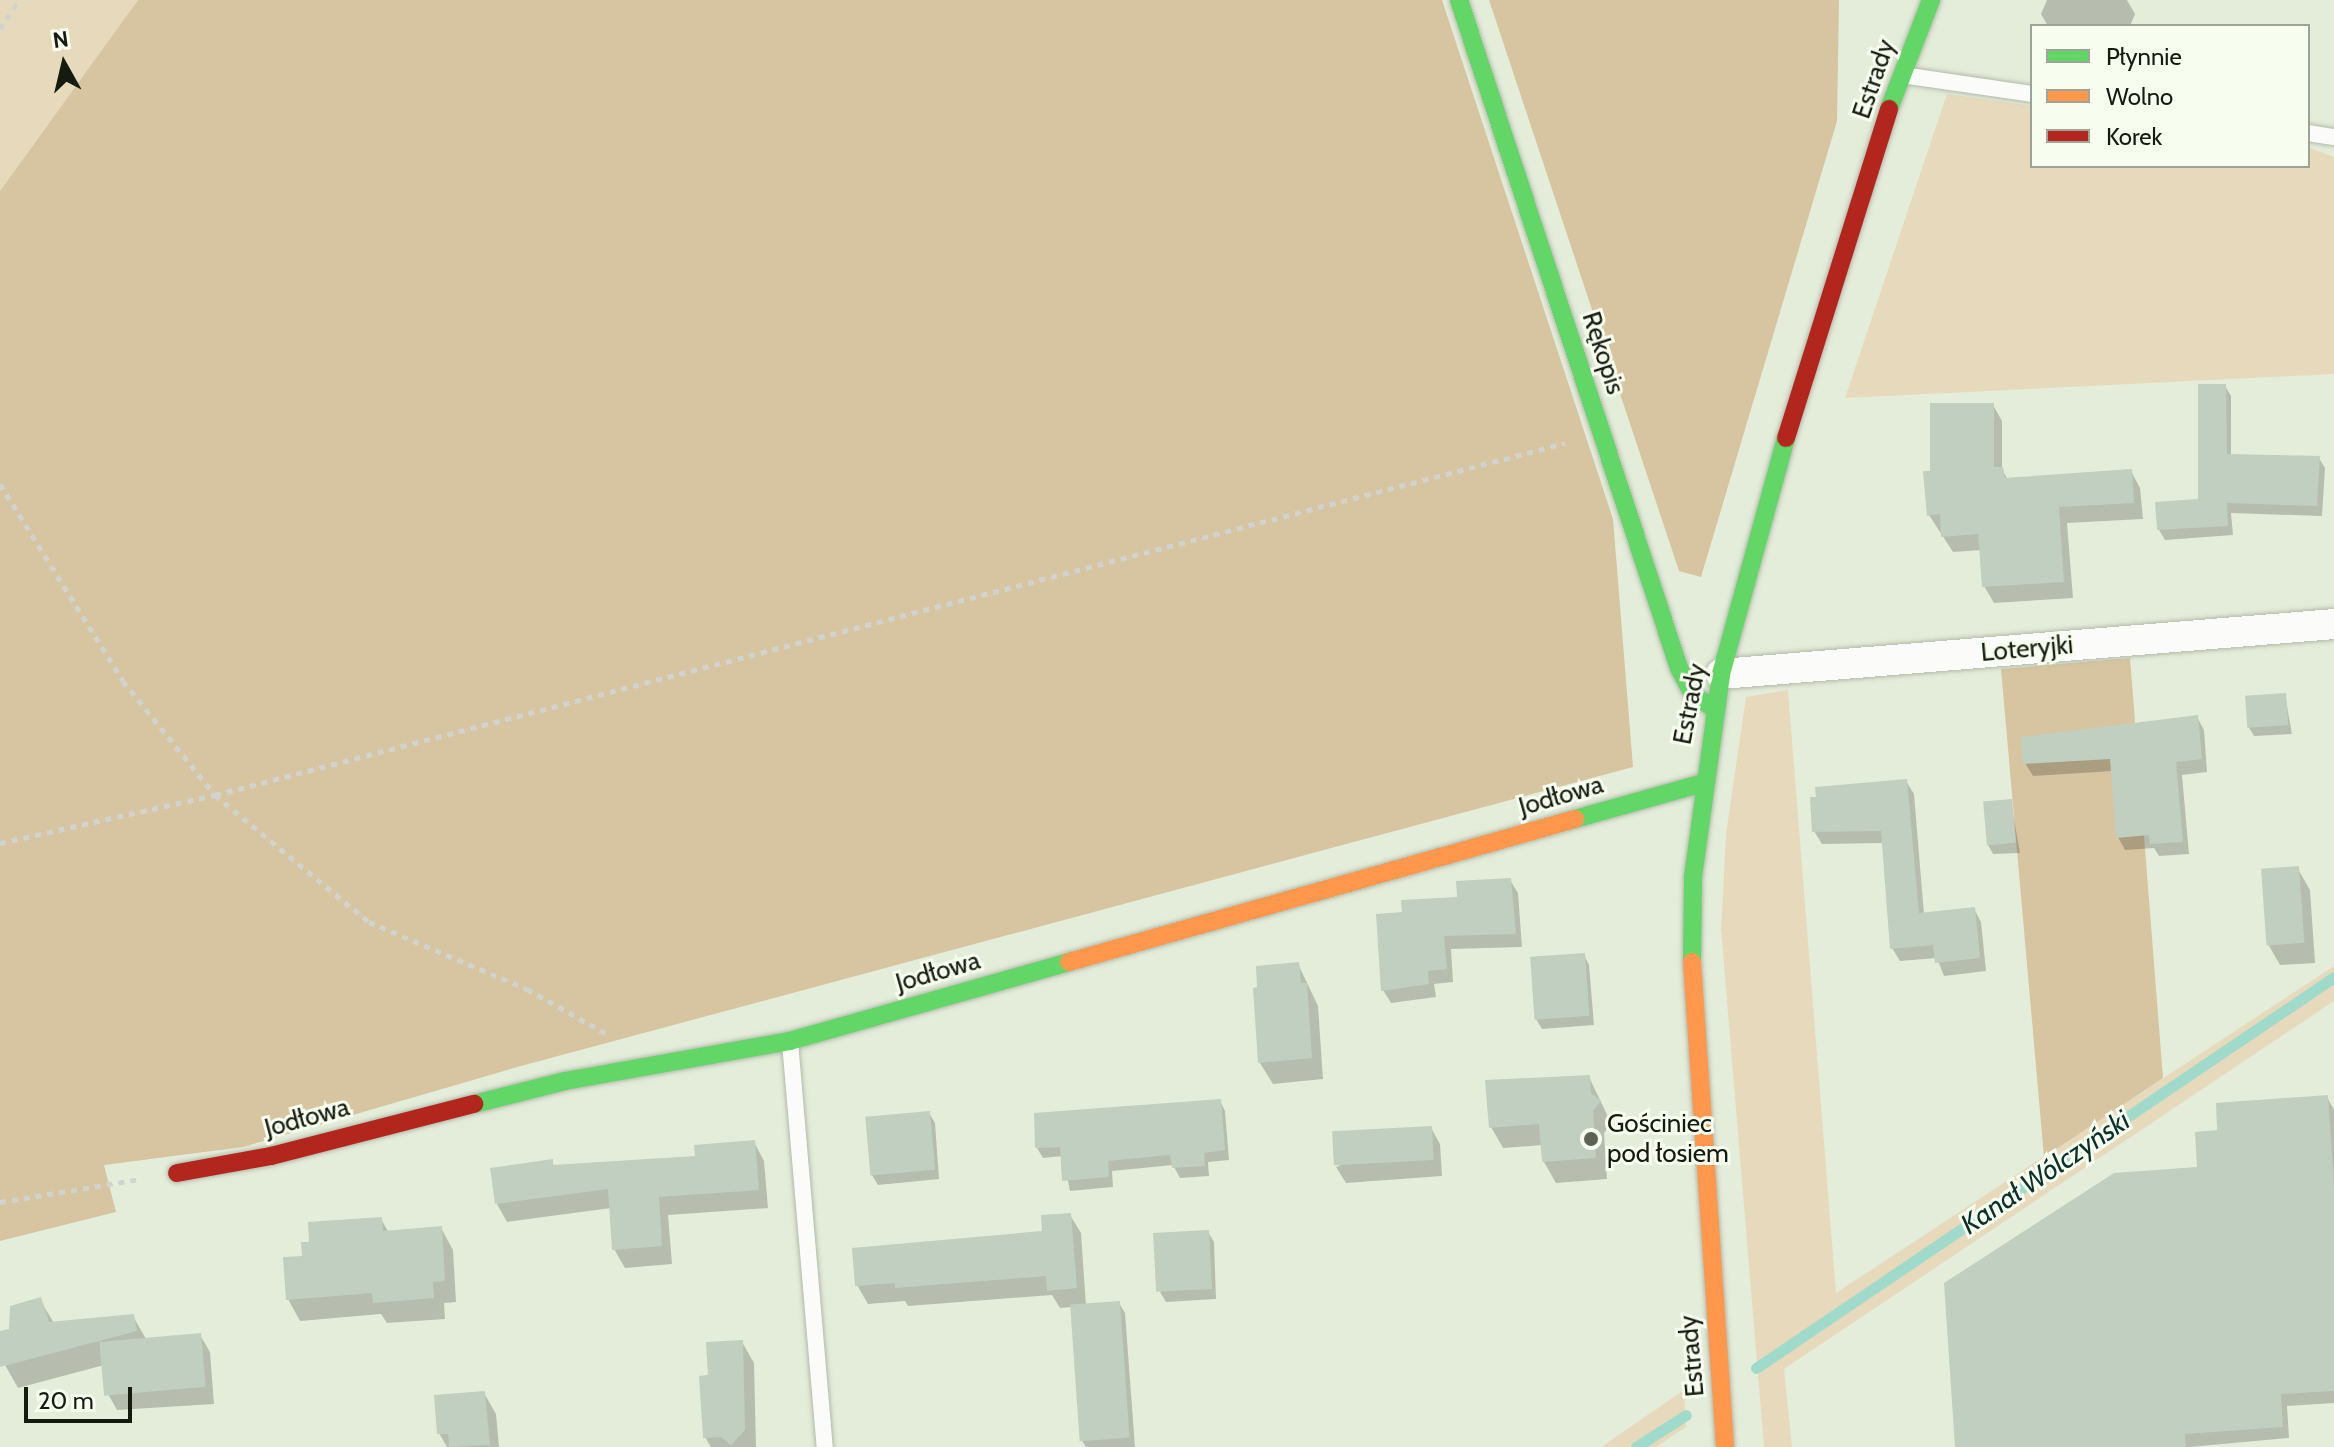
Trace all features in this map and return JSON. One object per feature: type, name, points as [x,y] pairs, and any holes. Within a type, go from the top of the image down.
[{"type":"street","name":"Rękopis","points":[[1459,0],[1679,668],[1694,696],[1716,709]]},
{"type":"street","name":"Estrady","points":[[1725,1447],[1692,960],[1693,877],[1703,783],[1721,674],[1778,463],[1900,75],[1931,0]]},
{"type":"street","name":"Loteryjki","points":[[1721,674],[2334,624]]},
{"type":"street","name":"Jodłowa","points":[[177,1173],[271,1156],[459,1104],[790,1041],[1703,783]]},
{"type":"lane","points":[[1900,75],[2030,94]]},
{"type":"lane","points":[[2310,133],[2334,137]]},
{"type":"lane","points":[[790,1041],[825,1447]]},
{"type":"path","points":[[0,29],[19,0]]},
{"type":"path","points":[[0,843],[215,795],[1602,433]]},
{"type":"path","points":[[0,484],[123,681],[215,795],[369,922],[527,989],[660,1064]]},
{"type":"path","points":[[0,1202],[177,1173]]},
{"type":"shaded area","points":[[0,0],[138,0],[0,191]]},
{"type":"shaded area","points":[[138,0],[1442,0],[1613,519],[1633,767],[521,1066],[243,1147],[104,1165],[116,1212],[0,1241],[0,191]]},
{"type":"shaded area","points":[[1489,0],[1839,0],[1837,121],[1701,577],[1679,571]]},
{"type":"shaded area","points":[[1947,94],[2030,106],[2030,168],[2310,168],[2310,148],[2334,157],[2334,374],[1845,398]]},
{"type":"shaded area","points":[[2130,658],[2163,1078],[2044,1157],[2001,669]]},
{"type":"shaded area","points":[[1788,690],[1836,1293],[2334,966],[2334,1001],[1784,1369],[1792,1447],[1764,1447],[1721,929],[1726,834],[1746,697]]},
{"type":"shaded area","points":[[1684,1390],[1686,1427],[1656,1447],[1601,1447]]},
{"type":"building","points":[[2198,384],[2226,384],[2227,454],[2320,456],[2317,506],[2227,503],[2228,526],[2157,530],[2155,502],[2198,499]]},
{"type":"building","points":[[1930,403],[1994,403],[1994,467],[2003,467],[2005,478],[2132,469],[2134,503],[2059,507],[2064,582],[1982,587],[1978,534],[1941,537],[1940,514],[1927,516],[1923,471],[1930,471]]},
{"type":"building","points":[[2286,693],[2288,725],[2247,728],[2245,696]]},
{"type":"building","points":[[2198,715],[2202,759],[2176,762],[2183,842],[2150,844],[2149,835],[2116,838],[2110,759],[2023,764],[2021,737]]},
{"type":"building","points":[[1907,779],[1919,913],[1975,907],[1980,958],[1935,963],[1933,945],[1890,949],[1881,831],[1812,832],[1810,797],[1816,797],[1815,787]]},
{"type":"building","points":[[2012,799],[2016,843],[1987,845],[1983,802]]},
{"type":"building","points":[[2299,866],[2304,943],[2266,945],[2261,869]]},
{"type":"building","points":[[1511,878],[1516,934],[1444,936],[1447,969],[1428,971],[1429,984],[1381,991],[1376,914],[1402,912],[1401,900],[1457,897],[1456,881]]},
{"type":"building","points":[[1585,953],[1589,1016],[1535,1020],[1530,957]]},
{"type":"building","points":[[1299,962],[1301,983],[1307,983],[1312,1058],[1258,1063],[1253,988],[1257,987],[1256,966]]},
{"type":"building","points":[[1590,1075],[1591,1093],[1601,1101],[1593,1111],[1596,1158],[1542,1162],[1539,1124],[1489,1128],[1485,1080]]},
{"type":"building","points":[[2328,1095],[2334,1188],[2334,1391],[2281,1394],[2283,1427],[2185,1434],[2186,1447],[1955,1447],[1944,1283],[2114,1173],[2197,1167],[2195,1132],[2217,1130],[2216,1103]]},
{"type":"building","points":[[1221,1099],[1225,1150],[1204,1153],[1205,1166],[1172,1168],[1170,1155],[1108,1161],[1109,1177],[1062,1181],[1060,1147],[1035,1148],[1034,1113]]},
{"type":"building","points":[[930,1111],[935,1170],[870,1175],[865,1117]]},
{"type":"building","points":[[1432,1126],[1434,1160],[1334,1165],[1332,1131]]},
{"type":"building","points":[[755,1140],[759,1190],[659,1197],[662,1246],[612,1250],[608,1189],[495,1204],[490,1168],[553,1159],[553,1165],[695,1156],[694,1145]]},
{"type":"building","points":[[1071,1213],[1077,1288],[1047,1291],[1046,1276],[895,1288],[895,1283],[855,1286],[852,1248],[1042,1231],[1041,1215]]},
{"type":"building","points":[[382,1217],[383,1231],[442,1226],[445,1281],[433,1282],[434,1298],[373,1303],[372,1293],[286,1300],[283,1257],[302,1256],[301,1242],[309,1242],[308,1222]]},
{"type":"building","points":[[1209,1230],[1212,1289],[1156,1292],[1153,1233]]},
{"type":"building","points":[[41,1297],[49,1322],[134,1314],[137,1331],[0,1367],[0,1331],[9,1329],[10,1306]]},
{"type":"building","points":[[1120,1301],[1130,1438],[1080,1441],[1070,1304]]},
{"type":"building","points":[[201,1333],[206,1387],[104,1396],[99,1342]]},
{"type":"building","points":[[743,1340],[745,1430],[731,1445],[721,1437],[703,1438],[699,1376],[708,1375],[706,1342]]},
{"type":"building","points":[[485,1391],[490,1445],[449,1447],[448,1434],[437,1434],[434,1395]]},
{"type":"waterway","name":"Kanał Wólczyński","points":[[1756,1368],[2334,977]]},
{"type":"waterway","name":"Kanał Wólczyński","points":[[1636,1447],[1686,1415]]},
{"type":"traffic: fast","points":[[1459,0],[1679,668],[1694,696],[1716,709]]},
{"type":"traffic: fast","points":[[1889,109],[1931,0]]},
{"type":"traffic: fast","points":[[1692,962],[1693,877],[1721,674],[1786,438]]},
{"type":"traffic: fast","points":[[1575,819],[1703,783]]},
{"type":"traffic: fast","points":[[474,1104],[565,1081],[790,1041],[1069,962]]},
{"type":"traffic: slow","points":[[1069,962],[1575,819]]},
{"type":"traffic: slow","points":[[1692,962],[1725,1447]]},
{"type":"traffic: jam","points":[[1786,438],[1889,109]]},
{"type":"traffic: jam","points":[[177,1173],[271,1156],[474,1104]]},
{"type":"place","name":"Gościniec pod łosiem","points":[[1591,1139]]}]
